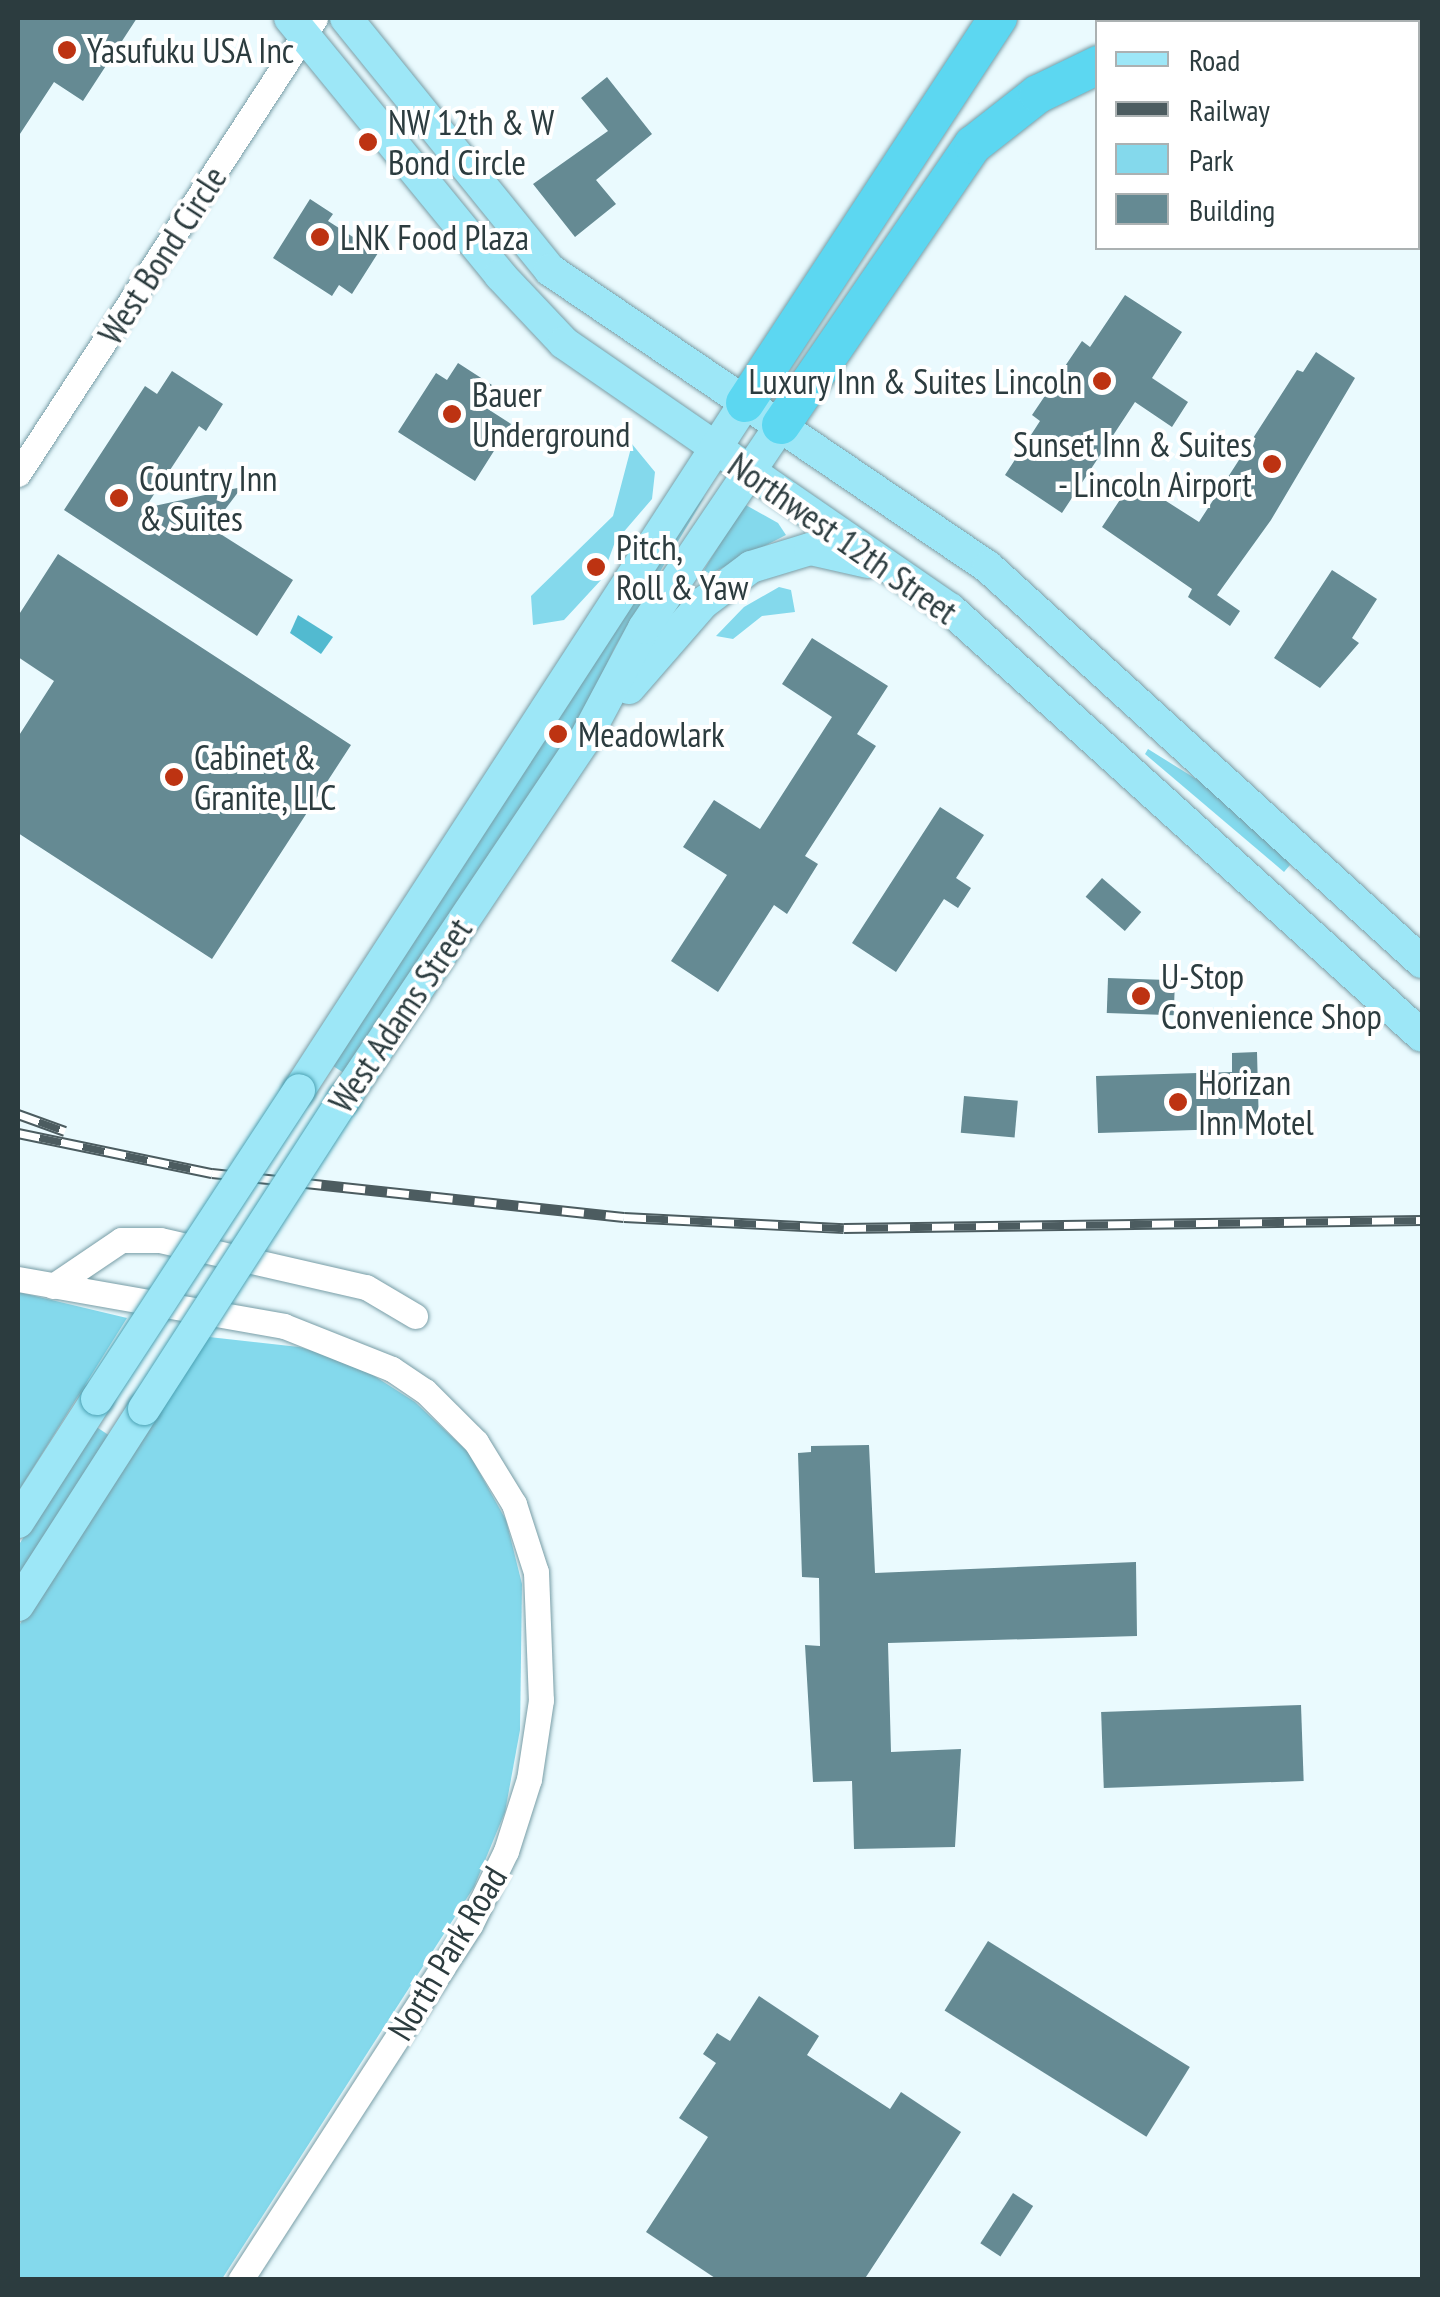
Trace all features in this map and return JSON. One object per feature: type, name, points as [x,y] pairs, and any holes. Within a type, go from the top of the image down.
[{"type":"highway","points":[[746,403],[998,18]]},
{"type":"highway","points":[[781,426],[973,145],[1038,94],[1095,66]]},
{"type":"main road","name":"Northwest 12th Street","points":[[346,18],[550,270],[894,499],[1030,601],[1422,962]]},
{"type":"main road","name":"Northwest 12th Street","points":[[303,23],[533,312],[600,372],[908,577],[998,648],[1422,1036]]},
{"type":"main road","name":"West Adams Street","points":[[18,1522],[746,403]]},
{"type":"main road","name":"West Adams Street","points":[[18,1605],[344,1099],[584,742],[644,628],[781,426]]},
{"type":"main road","points":[[584,742],[681,625],[751,567],[810,549],[841,552],[908,577]]},
{"type":"street","name":"West Bond Circle","points":[[18,474],[303,23]]},
{"type":"street","points":[[53,1286],[121,1240],[160,1240],[366,1286],[415,1316]]},
{"type":"street","name":"North Park Road","points":[[18,1279],[284,1326],[340,1343],[401,1374],[452,1415],[496,1470],[536,1572],[542,1700],[526,1792],[506,1851],[470,1925],[240,2280]]},
{"type":"green space","points":[[632,444],[655,472],[652,499],[615,542],[601,580],[564,620],[533,625],[531,596],[613,516]]},
{"type":"green space","points":[[705,496],[615,647],[580,721],[344,1073],[330,1064],[684,519]]},
{"type":"green space","points":[[744,504],[778,523],[786,535],[710,574],[704,570]]},
{"type":"green space","points":[[779,587],[791,590],[795,612],[762,616],[733,639],[716,636],[744,607]]},
{"type":"green space","points":[[1148,749],[1201,782],[1284,857],[1290,865],[1284,872],[1145,754]]},
{"type":"green space","points":[[18,1292],[127,1318],[18,1492]]},
{"type":"green space","points":[[209,1337],[299,1347],[354,1363],[415,1402],[468,1452],[506,1520],[522,1584],[520,1730],[505,1812],[474,1887],[222,2279],[18,2279],[18,1627]]},
{"type":"green space","points":[[95,1426],[110,1436],[18,1578],[18,1546]]},
{"type":"shaded area","points":[[298,615],[333,637],[321,654],[290,633]]},
{"type":"building","name":"Yasufuku USA Inc","points":[[18,18],[137,18],[83,101],[54,82],[18,137]]},
{"type":"building","points":[[607,77],[652,134],[596,180],[616,204],[575,237],[533,184],[608,131],[581,98]]},
{"type":"building","name":"LNK Food Plaza","points":[[310,199],[333,214],[328,221],[378,253],[352,294],[339,285],[332,296],[273,258]]},
{"type":"building","name":"Luxury Inn & Suites Lincoln","points":[[1125,295],[1182,332],[1152,378],[1188,402],[1172,427],[1135,402],[1062,513],[1005,475],[1040,421],[1032,415],[1082,341],[1090,347]]},
{"type":"building","name":"Sunset Inn & Suites - Lincoln Airport","points":[[1316,352],[1355,378],[1271,520],[1217,595],[1240,611],[1230,626],[1188,597],[1192,589],[1102,527],[1133,480],[1199,522],[1297,370],[1303,372]]},
{"type":"building","name":"Bauer Underground","points":[[458,363],[492,385],[480,404],[511,424],[475,481],[398,432],[436,373],[447,380]]},
{"type":"building","name":"Country Inn & Suites","points":[[172,371],[223,404],[206,431],[199,426],[145,508],[242,487],[211,528],[293,580],[257,636],[64,510],[145,386],[157,394]]},
{"type":"building","name":"Cabinet & Granite, LLC","points":[[58,554],[351,745],[212,959],[18,833],[18,737],[54,681],[18,657],[18,616]]},
{"type":"building","points":[[1332,570],[1377,599],[1352,638],[1359,643],[1320,688],[1274,658]]},
{"type":"building","points":[[812,638],[888,686],[857,734],[876,746],[805,856],[818,864],[787,914],[774,905],[718,992],[671,961],[727,875],[683,847],[714,800],[760,829],[832,717],[782,684]]},
{"type":"building","points":[[940,807],[984,835],[956,878],[971,888],[958,908],[944,899],[896,972],[852,943]]},
{"type":"building","points":[[1102,878],[1141,912],[1125,931],[1086,897]]},
{"type":"building","name":"U-Stop Convenience Shop","points":[[1108,978],[1175,980],[1174,1015],[1107,1013]]},
{"type":"building","name":"Horizan Inn Motel","points":[[1257,1052],[1259,1128],[1098,1133],[1096,1076],[1232,1072],[1232,1053]]},
{"type":"building","points":[[964,1096],[1018,1101],[1015,1138],[961,1133]]},
{"type":"building","points":[[869,1445],[875,1573],[1136,1562],[1137,1636],[888,1643],[891,1752],[961,1749],[955,1847],[854,1849],[852,1781],[813,1782],[805,1645],[820,1646],[819,1578],[802,1577],[798,1453],[811,1452],[811,1446]]},
{"type":"building","points":[[1301,1705],[1304,1781],[1104,1788],[1101,1712]]},
{"type":"building","points":[[988,1941],[1190,2067],[1146,2137],[945,2011]]},
{"type":"building","points":[[759,1996],[819,2036],[807,2055],[890,2109],[901,2092],[961,2132],[864,2280],[718,2280],[646,2232],[708,2137],[679,2118],[716,2063],[703,2054],[717,2033],[730,2041]]},
{"type":"building","points":[[1013,2193],[1033,2206],[1000,2256],[980,2243]]},
{"type":"railway","points":[[18,1114],[65,1131]]},
{"type":"railway","points":[[18,1133],[212,1173],[624,1217],[844,1228],[1422,1220]]},
{"type":"place","name":"Yasufuku USA Inc","points":[[67,50]]},
{"type":"place","name":"NW 12th & W Bond Circle","points":[[368,142]]},
{"type":"place","name":"LNK Food Plaza","points":[[320,237]]},
{"type":"place","name":"Luxury Inn & Suites Lincoln","points":[[1102,381]]},
{"type":"place","name":"Bauer Underground","points":[[452,414]]},
{"type":"place","name":"Sunset Inn & Suites - Lincoln Airport","points":[[1272,464]]},
{"type":"place","name":"Country Inn & Suites","points":[[119,498]]},
{"type":"place","name":"Pitch, Roll & Yaw","points":[[596,567]]},
{"type":"place","name":"Meadowlark","points":[[558,734]]},
{"type":"place","name":"Cabinet & Granite, LLC","points":[[174,777]]},
{"type":"place","name":"U-Stop Convenience Shop","points":[[1141,996]]},
{"type":"place","name":"Horizan Inn Motel","points":[[1178,1102]]}]
